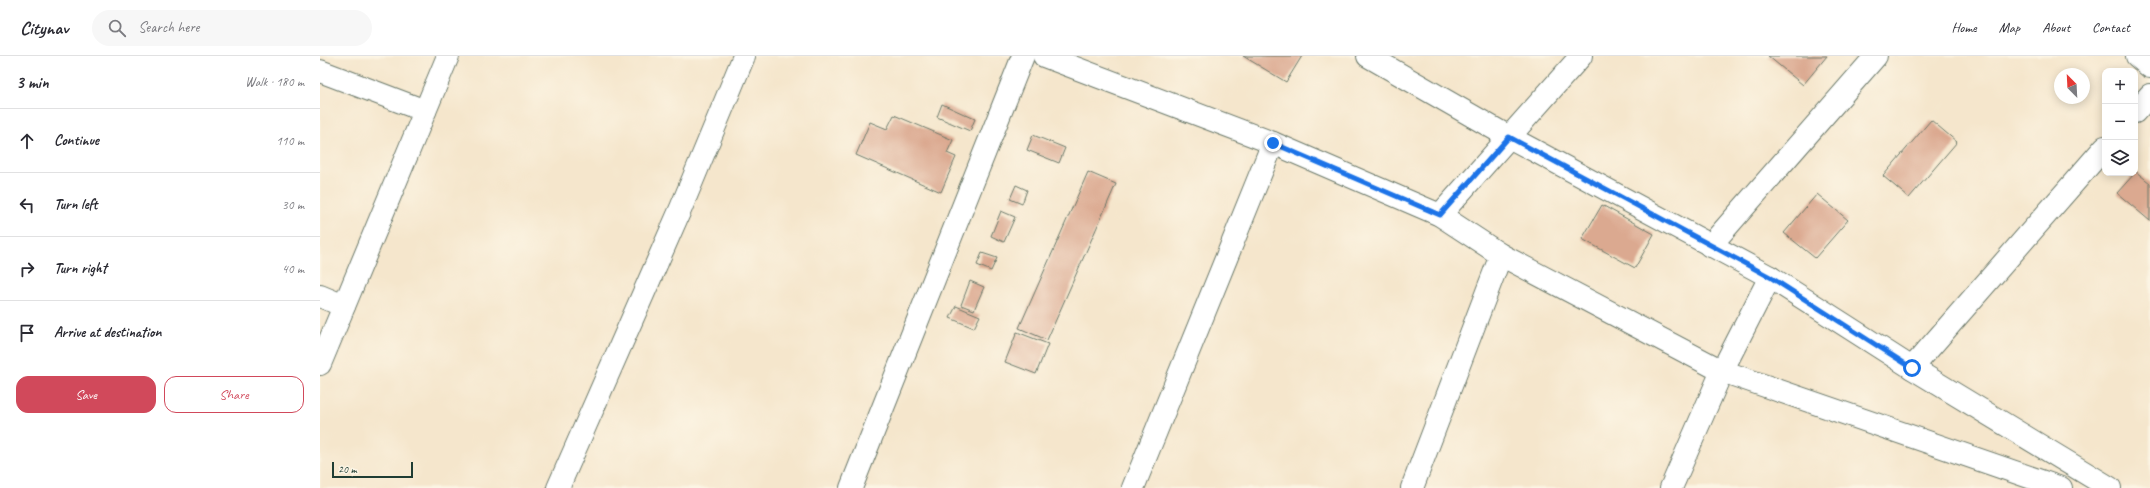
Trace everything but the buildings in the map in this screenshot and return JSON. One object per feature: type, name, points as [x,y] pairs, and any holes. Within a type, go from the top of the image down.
[{"type":"street","points":[[320,364],[448,56]]},
{"type":"street","points":[[558,488],[681,208],[744,56]]},
{"type":"street","points":[[851,488],[1023,56]]},
{"type":"street","points":[[1044,56],[1273,143],[1440,215],[1501,255],[1722,371],[2062,488]]},
{"type":"street","points":[[1368,56],[1509,137],[1770,277],[1912,368],[2110,488]]},
{"type":"street","points":[[1440,215],[1581,56]]},
{"type":"street","points":[[1710,246],[1876,56]]},
{"type":"street","points":[[2137,56],[2150,67]]},
{"type":"street","points":[[320,71],[425,112]]},
{"type":"street","points":[[2138,109],[2150,95]]},
{"type":"street","points":[[1133,488],[1273,143]]},
{"type":"street","points":[[1912,368],[2102,150]]},
{"type":"street","points":[[1412,488],[1501,255]]},
{"type":"street","points":[[1671,488],[1722,371],[1770,277]]},
{"type":"street","points":[[320,296],[344,306]]},
{"type":"route","points":[[1273,143],[1440,215],[1509,137],[1770,277],[1912,368]]}]
